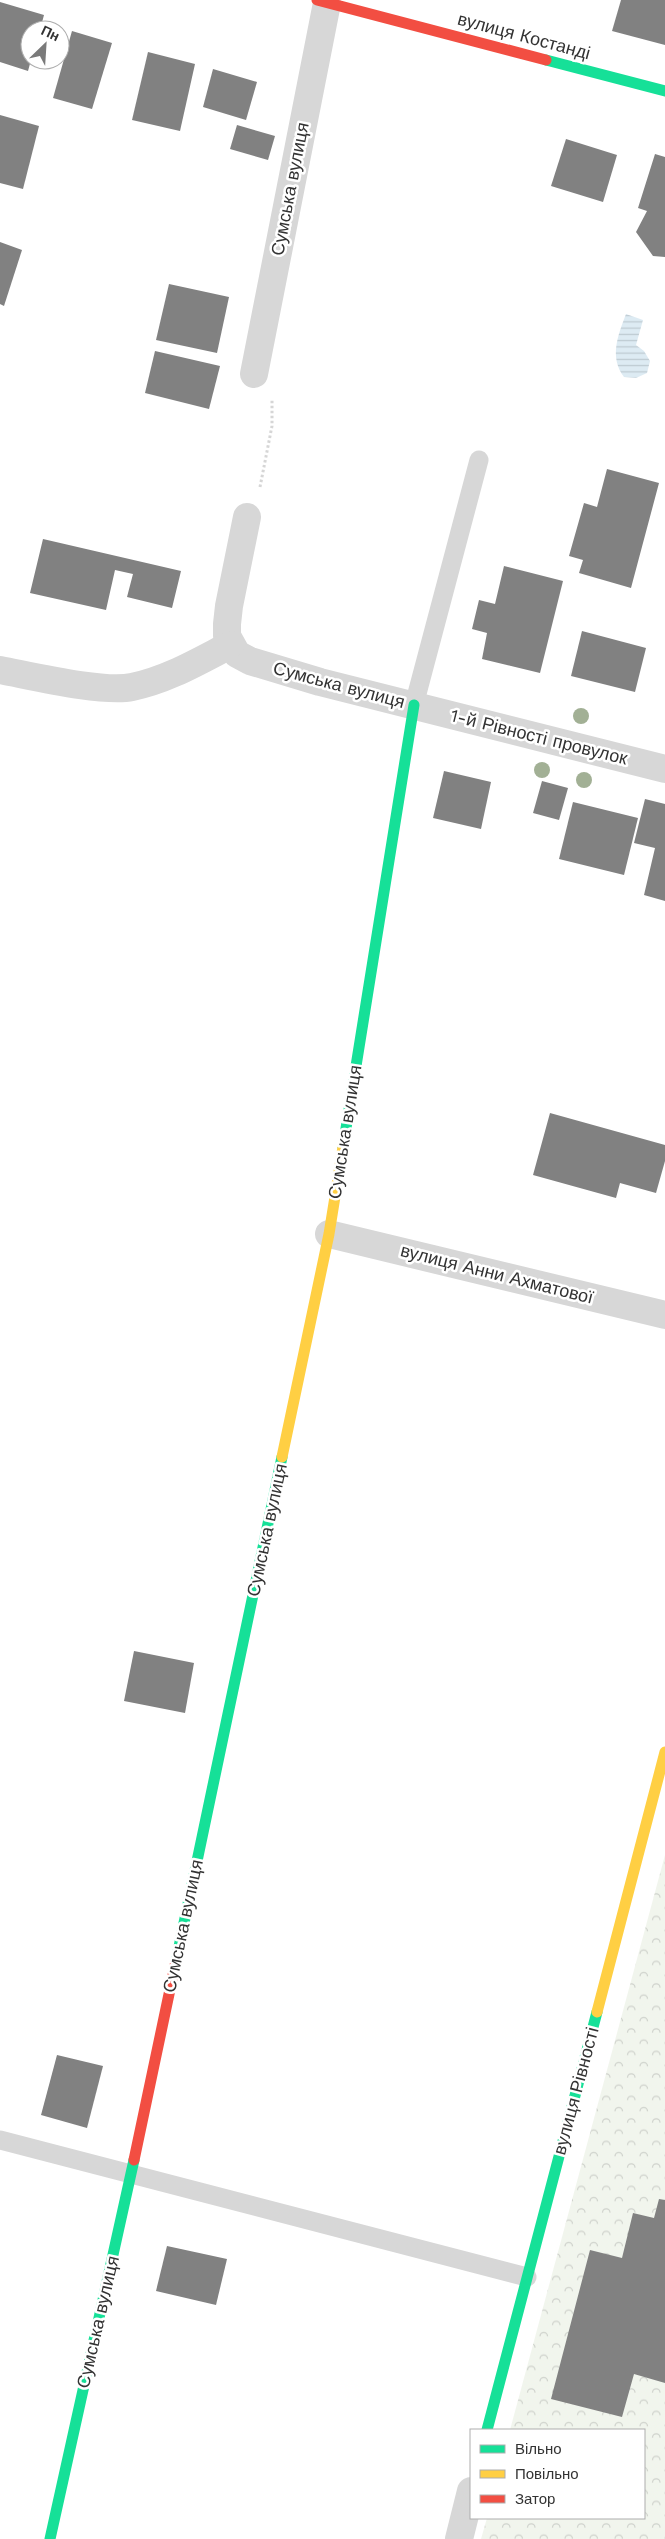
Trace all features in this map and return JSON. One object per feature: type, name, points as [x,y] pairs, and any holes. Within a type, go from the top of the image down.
[{"type":"street","name":"вулиця Костанді","points":[[322,1],[665,91]]},
{"type":"street","name":"Сумська вулиця","points":[[254,374],[322,1]]},
{"type":"street","points":[[0,670],[104,687],[130,688],[159,679],[230,646],[227,636],[228,606],[247,517]]},
{"type":"street","name":"Сумська вулиця","points":[[50,2539],[131,2173],[329,1234],[414,705],[320,682],[250,661],[237,654],[230,646]]},
{"type":"street","name":"1-й Рівності провулок","points":[[414,705],[665,769]]},
{"type":"street","name":"вулиця Анни Ахматової","points":[[329,1234],[665,1315]]},
{"type":"street","name":"вулиця Рівності","points":[[487,2429],[665,1752]]},
{"type":"street","points":[[459,2539],[470,2495]]},
{"type":"lane","points":[[414,705],[479,460]]},
{"type":"lane","points":[[0,2140],[527,2276]]},
{"type":"path","points":[[247,517],[257,503],[272,426],[272,394],[254,374]]},
{"type":"green space","points":[[665,1855],[665,2539],[481,2539],[487,2519],[645,2519],[645,2429],[510,2429]]},
{"type":"shaded area","points":[[626,314],[643,320],[636,345],[644,351],[650,361],[647,373],[636,378],[624,377],[617,362],[616,346]]},
{"type":"building","points":[[621,0],[665,0],[665,45],[612,31]]},
{"type":"building","points":[[0,2],[44,15],[43,20],[20,20],[20,68],[0,62]]},
{"type":"building","points":[[72,31],[112,43],[92,109],[53,98],[61,70],[70,70],[70,38]]},
{"type":"building","points":[[148,52],[195,64],[180,131],[132,120]]},
{"type":"building","points":[[213,69],[257,82],[246,120],[203,107]]},
{"type":"building","points":[[0,115],[39,126],[23,189],[0,183]]},
{"type":"building","points":[[237,125],[275,136],[268,160],[230,149]]},
{"type":"building","points":[[566,139],[617,155],[603,202],[551,186]]},
{"type":"building","points":[[655,154],[665,157],[665,257],[653,256],[636,232],[647,211],[638,208]]},
{"type":"building","points":[[0,242],[22,250],[4,306],[0,304]]},
{"type":"building","points":[[169,284],[229,297],[217,353],[156,340]]},
{"type":"building","points":[[155,351],[220,366],[209,409],[145,393]]},
{"type":"building","points":[[607,469],[659,483],[631,588],[579,573],[583,560],[569,556],[584,503],[597,507]]},
{"type":"building","points":[[43,539],[181,571],[172,608],[127,597],[133,574],[115,570],[106,610],[30,593]]},
{"type":"building","points":[[504,566],[563,581],[540,673],[482,659],[487,633],[472,629],[479,600],[495,604]]},
{"type":"building","points":[[582,631],[646,648],[635,692],[571,676]]},
{"type":"building","points":[[444,771],[491,782],[481,829],[433,818]]},
{"type":"building","points":[[542,781],[568,788],[559,820],[533,813]]},
{"type":"building","points":[[645,799],[665,804],[665,901],[644,895],[655,848],[634,843]]},
{"type":"building","points":[[573,802],[638,818],[624,875],[559,859]]},
{"type":"building","points":[[550,1113],[665,1145],[665,1161],[656,1193],[620,1183],[616,1198],[533,1175]]},
{"type":"building","points":[[134,1651],[194,1663],[185,1713],[124,1701]]},
{"type":"building","points":[[57,2055],[103,2066],[87,2128],[41,2115]]},
{"type":"building","points":[[659,2199],[665,2200],[665,2383],[634,2374],[622,2417],[551,2399],[590,2250],[622,2258],[633,2213],[654,2218]]},
{"type":"building","points":[[167,2246],[227,2259],[216,2305],[156,2291]]},
{"type":"traffic: fast","points":[[546,60],[665,91]]},
{"type":"traffic: fast","points":[[343,1147],[414,705]]},
{"type":"traffic: fast","points":[[176,1961],[282,1457]]},
{"type":"traffic: fast","points":[[487,2429],[597,2012]]},
{"type":"traffic: fast","points":[[50,2539],[134,2160]]},
{"type":"traffic: slow","points":[[282,1457],[329,1234],[343,1147]]},
{"type":"traffic: slow","points":[[597,2012],[665,1752]]},
{"type":"traffic: jam","points":[[317,0],[546,60]]},
{"type":"traffic: jam","points":[[134,2160],[176,1961]]}]
